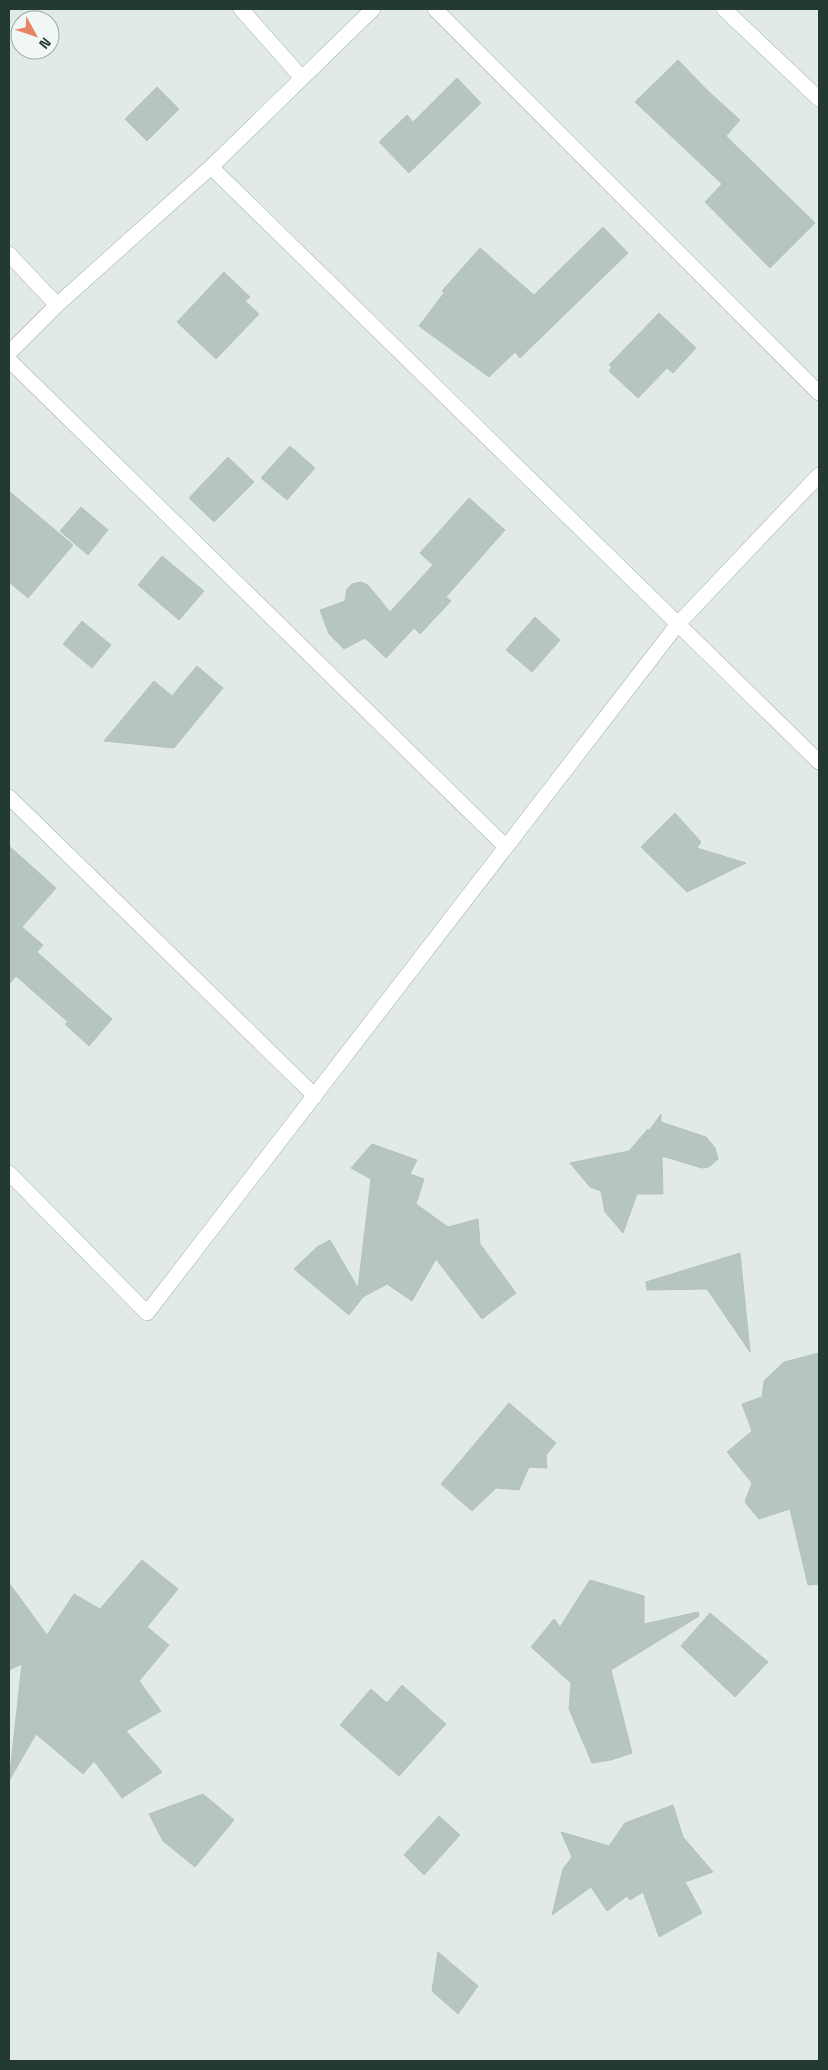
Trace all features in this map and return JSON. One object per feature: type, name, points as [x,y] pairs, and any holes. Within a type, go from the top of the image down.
[{"type":"street","points":[[241,9],[302,78]]},
{"type":"street","points":[[9,353],[57,305],[211,167],[373,9]]},
{"type":"street","points":[[435,9],[819,392]]},
{"type":"street","points":[[724,9],[819,99]]},
{"type":"street","points":[[211,167],[819,762]]},
{"type":"street","points":[[9,254],[57,305]]},
{"type":"street","points":[[9,360],[506,847]]},
{"type":"street","points":[[9,1172],[147,1313],[677,625],[819,475]]},
{"type":"street","points":[[9,797],[314,1096]]},
{"type":"building","points":[[678,60],[740,120],[726,136],[815,223],[770,268],[705,202],[722,184],[635,102]]},
{"type":"building","points":[[457,78],[481,103],[409,173],[379,142],[407,115],[413,122]]},
{"type":"building","points":[[157,87],[179,109],[147,141],[125,119]]},
{"type":"building","points":[[603,227],[628,253],[520,358],[515,352],[489,377],[419,326],[444,293],[442,291],[480,248],[534,295]]},
{"type":"building","points":[[224,272],[250,297],[245,301],[259,314],[216,359],[177,322]]},
{"type":"building","points":[[659,313],[696,348],[673,373],[667,368],[638,398],[609,371],[612,367],[609,365]]},
{"type":"building","points":[[290,446],[315,468],[287,500],[261,478]]},
{"type":"building","points":[[228,457],[254,482],[214,522],[189,498]]},
{"type":"building","points":[[9,491],[73,545],[28,598],[9,582]]},
{"type":"building","points":[[469,498],[505,530],[446,597],[451,601],[420,634],[414,628],[386,658],[365,638],[344,649],[329,634],[320,610],[345,601],[347,589],[352,584],[361,582],[368,585],[390,612],[433,565],[420,553]]},
{"type":"building","points":[[81,507],[108,530],[88,555],[60,531]]},
{"type":"building","points":[[162,556],[204,591],[179,620],[138,585]]},
{"type":"building","points":[[535,617],[560,640],[532,672],[506,650]]},
{"type":"building","points":[[82,621],[111,645],[92,668],[63,644]]},
{"type":"building","points":[[197,666],[223,688],[174,748],[104,741],[154,681],[172,696]]},
{"type":"building","points":[[675,813],[701,842],[697,848],[746,863],[687,892],[641,847]]},
{"type":"building","points":[[9,846],[56,888],[22,927],[43,945],[37,952],[112,1019],[89,1046],[65,1024],[68,1022],[16,976],[9,984]]},
{"type":"building","points":[[661,1114],[661,1122],[706,1137],[715,1148],[718,1159],[709,1167],[702,1168],[662,1156],[663,1194],[637,1194],[623,1233],[605,1212],[601,1191],[590,1187],[570,1163],[629,1151],[648,1129],[649,1131]]},
{"type":"building","points":[[372,1144],[417,1160],[410,1174],[424,1179],[416,1204],[448,1227],[478,1219],[480,1244],[516,1293],[482,1319],[436,1259],[412,1301],[387,1284],[363,1297],[349,1315],[294,1269],[317,1247],[330,1240],[358,1288],[371,1179],[351,1168]]},
{"type":"building","points":[[740,1253],[750,1352],[707,1289],[647,1290],[646,1282]]},
{"type":"building","points":[[819,1353],[819,1584],[808,1585],[790,1509],[759,1519],[745,1502],[752,1483],[727,1452],[752,1431],[742,1404],[762,1397],[764,1381],[784,1362]]},
{"type":"building","points":[[509,1403],[556,1443],[546,1455],[547,1468],[529,1467],[519,1490],[496,1488],[472,1511],[441,1484]]},
{"type":"building","points":[[142,1560],[178,1589],[147,1627],[169,1645],[139,1681],[161,1711],[126,1731],[162,1772],[122,1798],[94,1761],[83,1774],[36,1734],[9,1781],[22,1664],[9,1670],[9,1583],[47,1635],[74,1594],[100,1609]]},
{"type":"building","points":[[590,1580],[644,1596],[644,1624],[698,1612],[699,1616],[611,1670],[632,1753],[611,1760],[592,1763],[569,1709],[571,1683],[531,1647],[554,1619],[560,1627]]},
{"type":"building","points":[[710,1613],[768,1662],[735,1697],[681,1646]]},
{"type":"building","points":[[402,1685],[446,1724],[399,1776],[340,1725],[371,1689],[387,1703]]},
{"type":"building","points":[[203,1794],[234,1820],[195,1867],[163,1841],[149,1814]]},
{"type":"building","points":[[673,1805],[683,1837],[713,1872],[685,1882],[702,1913],[659,1937],[643,1892],[630,1900],[627,1896],[607,1911],[591,1887],[552,1915],[563,1869],[572,1857],[561,1832],[609,1846],[625,1823]]},
{"type":"building","points":[[439,1816],[460,1835],[424,1875],[404,1855]]},
{"type":"building","points":[[438,1952],[478,1986],[458,2014],[432,1991]]}]
